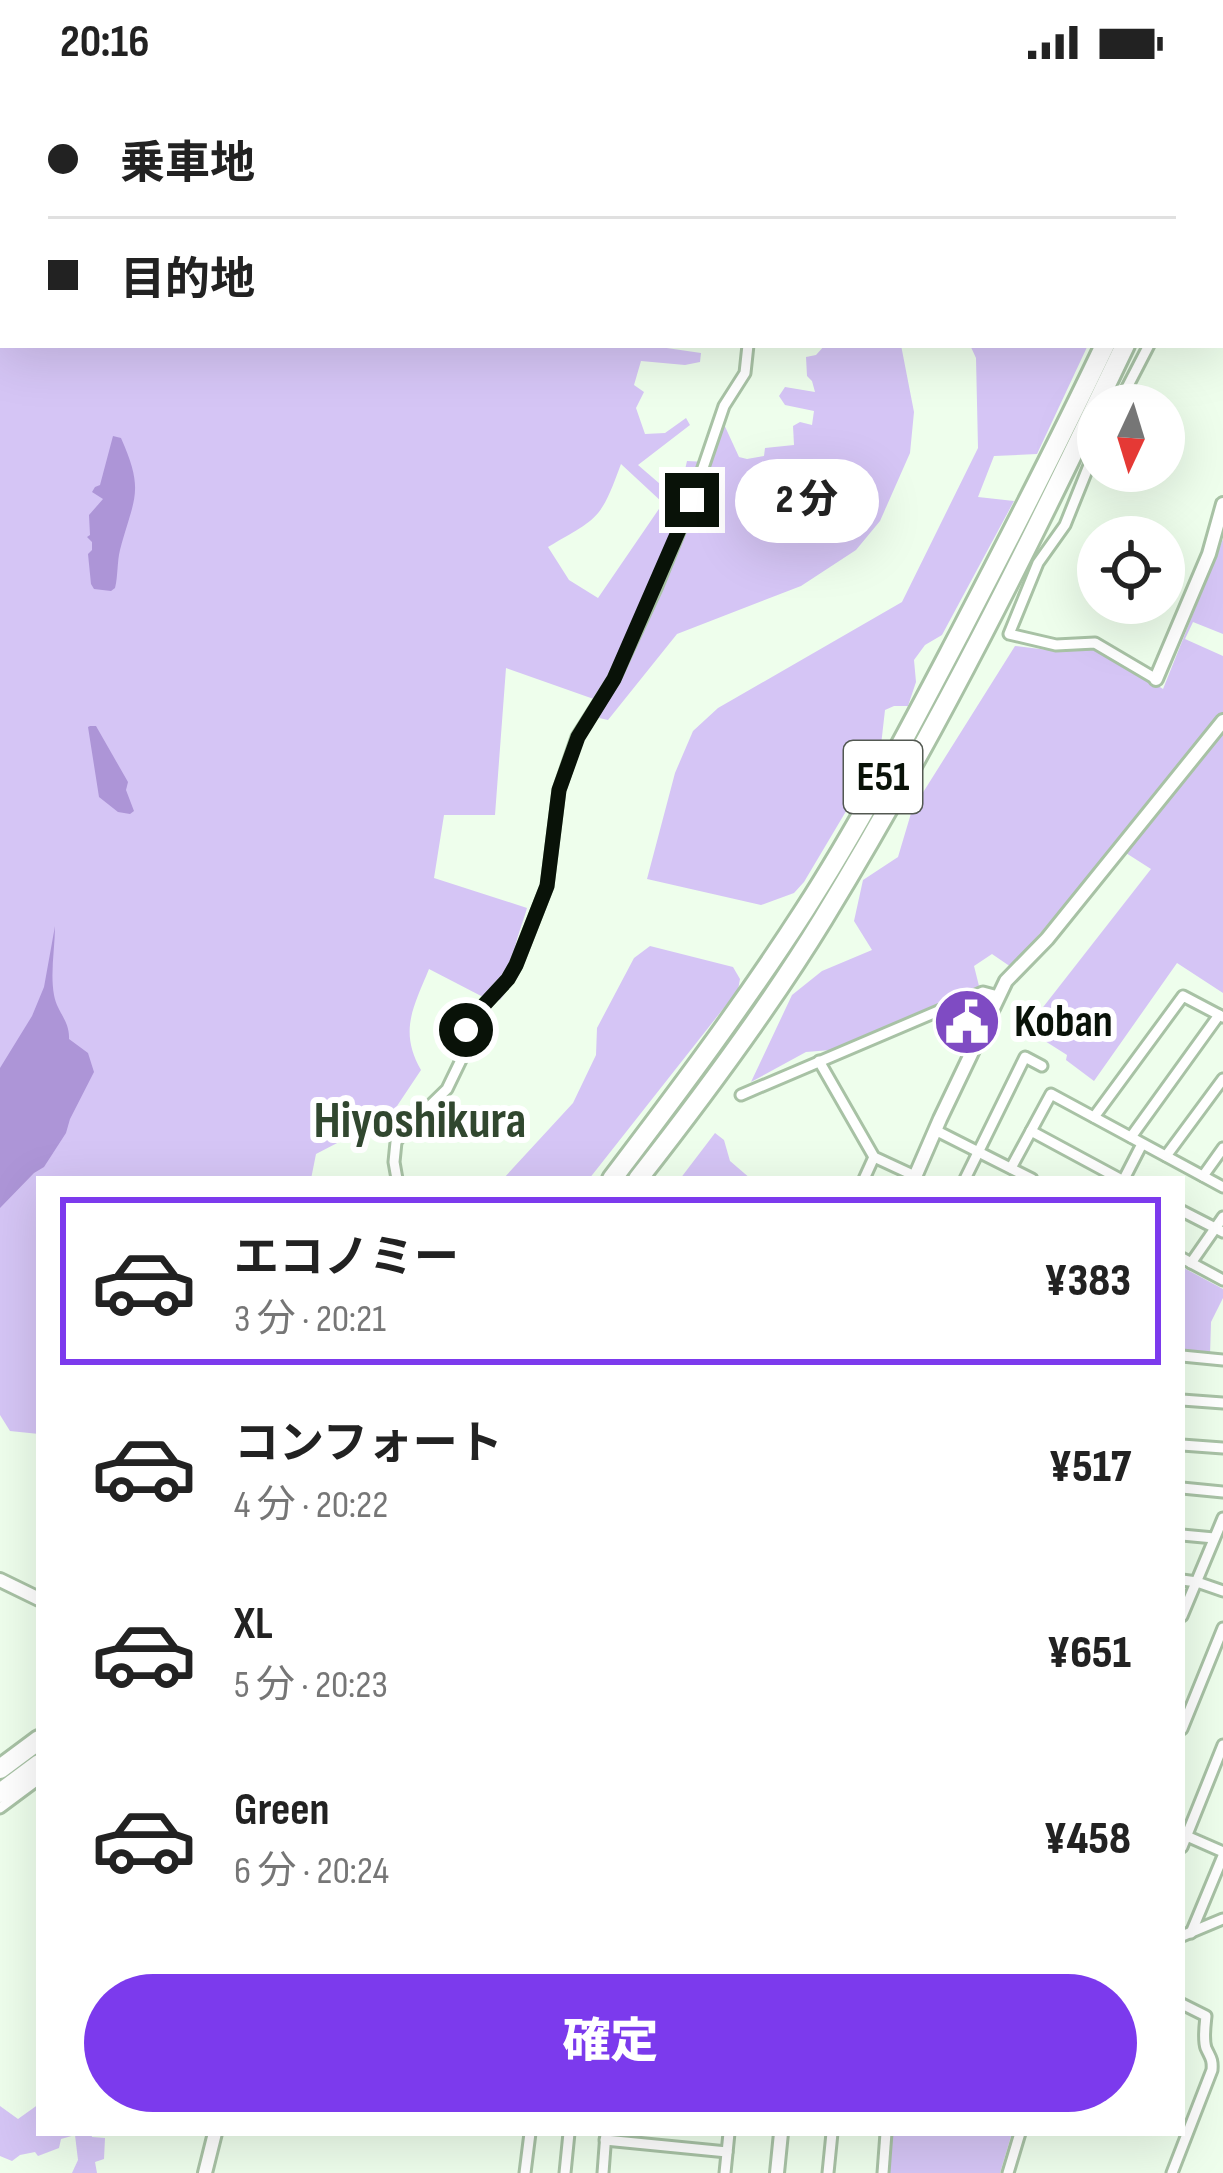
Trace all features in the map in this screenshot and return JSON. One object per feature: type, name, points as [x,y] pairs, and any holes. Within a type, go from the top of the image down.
[{"type":"highway","name":"E51","points":[[614,1176],[718,1040],[857,824],[1104,348]]},
{"type":"highway","name":"E51","points":[[640,1176],[822,920],[1011,580],[1124,348]]},
{"type":"highway","points":[[0,1769],[36,1742]]},
{"type":"highway","points":[[0,1793],[36,1766]]},
{"type":"street","points":[[397,1176],[396,1142],[447,1089],[462,1058],[470,1020],[516,965],[547,886],[559,790],[578,737],[614,679],[657,586],[724,406],[745,373],[748,348]]},
{"type":"street","points":[[1129,384],[1147,348]]},
{"type":"street","points":[[1078,492],[1065,525],[1038,563],[1009,634],[1056,645],[1095,643],[1156,679],[1209,554],[1223,504]]},
{"type":"street","points":[[916,1176],[998,996],[1014,971],[1047,939],[1223,722]]},
{"type":"street","points":[[741,1095],[983,992],[998,996]]},
{"type":"street","points":[[1094,1117],[1183,996],[1221,1016],[1131,1137]]},
{"type":"street","points":[[966,1176],[1025,1057],[1042,1066]]},
{"type":"street","points":[[819,1061],[874,1157],[911,1176]]},
{"type":"street","points":[[1166,1156],[1223,1079]]},
{"type":"street","points":[[1011,1168],[1051,1094],[1223,1187]]},
{"type":"street","points":[[935,1130],[1026,1176]]},
{"type":"street","points":[[1031,1131],[1116,1176]]},
{"type":"street","points":[[1124,1176],[1142,1144]]},
{"type":"street","points":[[1203,1176],[1223,1148]]},
{"type":"street","points":[[865,1176],[874,1157]]},
{"type":"street","points":[[1185,1212],[1219,1230]]},
{"type":"street","points":[[1223,1217],[1219,1230],[1187,1261],[1223,1280]]},
{"type":"street","points":[[1185,1356],[1223,1360]]},
{"type":"street","points":[[1185,1400],[1223,1403]]},
{"type":"street","points":[[1185,1445],[1223,1448]]},
{"type":"street","points":[[1185,1488],[1223,1492]]},
{"type":"street","points":[[1185,1609],[1223,1518]]},
{"type":"street","points":[[1185,1534],[1214,1538]]},
{"type":"street","points":[[0,1580],[36,1598]]},
{"type":"street","points":[[1185,1580],[1223,1592]]},
{"type":"street","points":[[1185,1722],[1223,1628]]},
{"type":"street","points":[[1185,1834],[1223,1745]]},
{"type":"street","points":[[0,1808],[36,1780]]},
{"type":"street","points":[[1185,1840],[1223,1854],[1186,1935]]},
{"type":"street","points":[[1186,1935],[1223,1919]]},
{"type":"street","points":[[1172,2173],[1210,2079],[1213,2060],[1206,2047],[1204,2013],[1185,2004]]},
{"type":"street","points":[[205,2173],[214,2136]]},
{"type":"street","points":[[525,2173],[530,2136]]},
{"type":"street","points":[[565,2173],[568,2136]]},
{"type":"street","points":[[602,2173],[606,2136],[727,2152]]},
{"type":"street","points":[[725,2173],[729,2136]]},
{"type":"street","points":[[777,2173],[781,2136]]},
{"type":"street","points":[[828,2173],[832,2136]]},
{"type":"street","points":[[883,2173],[886,2136]]},
{"type":"street","points":[[1008,2173],[1019,2136]]},
{"type":"shaded area","points":[[0,348],[667,348],[701,353],[700,362],[685,365],[641,361],[634,385],[644,392],[636,408],[645,434],[665,433],[686,418],[690,425],[638,465],[667,490],[681,487],[687,461],[707,462],[722,420],[739,457],[764,456],[765,448],[794,445],[793,426],[800,422],[812,425],[814,411],[785,405],[779,396],[785,387],[815,392],[807,376],[806,357],[822,348],[902,348],[914,412],[910,453],[880,521],[856,550],[801,586],[677,634],[608,720],[599,718],[605,703],[506,668],[495,815],[444,815],[434,878],[527,908],[512,979],[500,1000],[485,998],[429,969],[410,1031],[421,1070],[391,1115],[316,1154],[312,1176],[36,1176],[36,1434],[10,1431],[0,1415]],"holes":[[[621,464],[663,503],[598,598],[569,580],[548,547],[596,516]]]},
{"type":"shaded area","points":[[971,348],[1087,348],[1037,454],[994,456],[978,497],[1014,501],[942,635],[925,645],[914,660],[916,682],[908,706],[885,710],[880,754],[804,882],[794,893],[761,905],[647,879],[675,773],[693,731],[718,708],[902,602],[978,448],[976,358]]},
{"type":"shaded area","points":[[113,436],[121,438],[135,483],[111,591],[94,589],[91,584],[88,554],[92,542],[87,537],[89,515],[103,499],[92,492],[100,485]]},
{"type":"shaded area","points":[[1223,539],[1223,634],[1193,622],[1185,639],[1223,656],[1223,993],[1177,963],[1094,1081],[1066,1060],[1067,1055],[1026,1029],[1151,869],[1115,846],[1011,967],[992,954],[974,966],[980,990],[843,1049],[806,1052],[751,1082],[792,995],[822,971],[872,950],[854,921],[863,880],[898,857],[912,810],[1015,646],[1056,651],[1103,649],[1163,689]]},
{"type":"shaded area","points":[[96,726],[128,782],[134,811],[130,814],[118,812],[99,797],[88,727]]},
{"type":"shaded area","points":[[55,926],[52,978],[56,1001],[69,1039],[88,1053],[94,1072],[66,1133],[44,1167],[0,1208],[0,1068],[44,987]]},
{"type":"shaded area","points":[[650,946],[733,967],[740,979],[738,990],[591,1176],[506,1176],[573,1103],[596,1055],[597,1028],[634,958]]},
{"type":"shaded area","points":[[715,1133],[724,1140],[730,1161],[748,1176],[682,1176]]},
{"type":"shaded area","points":[[1185,1269],[1223,1289],[1211,1322],[1210,1355],[1185,1353]]},
{"type":"shaded area","points":[[0,2106],[18,2119],[36,2106],[36,2136],[72,2136],[61,2139],[59,2148],[38,2156],[35,2152],[20,2155],[12,2161],[0,2156]]},
{"type":"shaded area","points":[[75,2136],[105,2138],[104,2159],[95,2162],[97,2173],[72,2173],[78,2160]]},
{"type":"shaded area","points":[[886,2136],[1011,2136],[1000,2173],[884,2173]]},
{"type":"place","name":"Koban","points":[[967,1022]]},
{"type":"district","name":"Hiyoshikura","points":[[420,1121]]},
{"type":"route","points":[[466,1030],[516,965],[547,886],[559,790],[578,737],[614,679],[692,500]]}]
